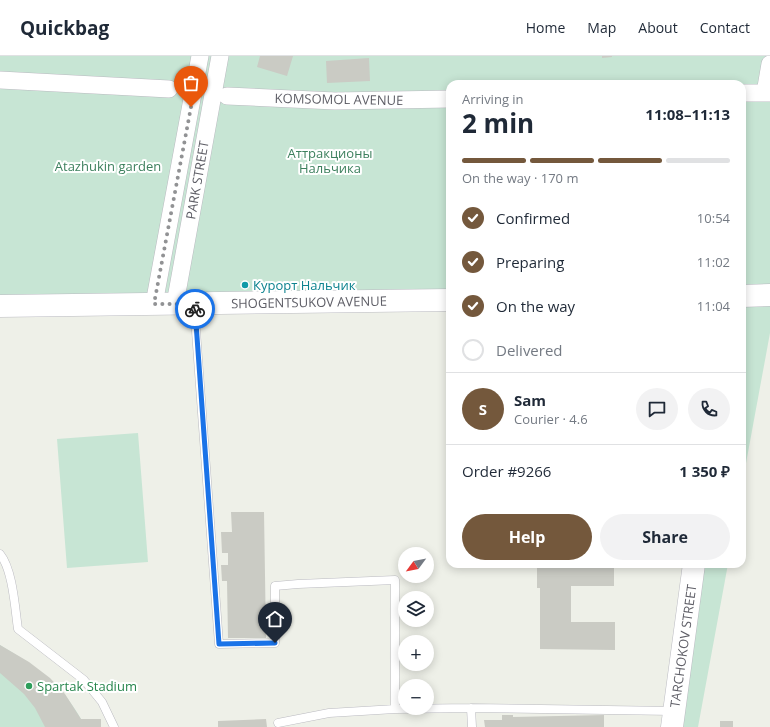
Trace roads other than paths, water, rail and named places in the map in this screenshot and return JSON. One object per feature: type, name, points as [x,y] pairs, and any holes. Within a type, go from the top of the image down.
[{"type":"street","name":"PARK STREET","points":[[154,304],[200,56]]},
{"type":"street","name":"PARK STREET","points":[[185,304],[220,56]]},
{"type":"street","points":[[746,93],[768,93],[770,64]]},
{"type":"street","points":[[0,80],[169,89]]},
{"type":"street","name":"KOMSOMOL AVENUE","points":[[228,96],[335,101],[446,99]]},
{"type":"street","points":[[746,296],[770,295]]},
{"type":"street","name":"SHOGENTSUKOV AVENUE","points":[[0,306],[446,300]]},
{"type":"street","name":"TARCHOKOV STREET","points":[[673,719],[693,568]]},
{"type":"lane","points":[[185,304],[219,644],[275,643],[274,586],[395,580],[395,709]]},
{"type":"lane","points":[[0,554],[9,569],[18,629],[84,680],[102,702],[114,727]]},
{"type":"lane","points":[[471,708],[472,727]]},
{"type":"lane","points":[[278,723],[329,713],[395,709],[471,708],[673,719]]},
{"type":"place","name":"Курорт Нальчик","points":[[245,285]]},
{"type":"place","name":"Spartak Stadium","points":[[29,686]]},
{"type":"park label","name":"Аттракционы Нальчика","points":[[330,160]]},
{"type":"park label","name":"Atazhukin garden","points":[[108,166]]}]
